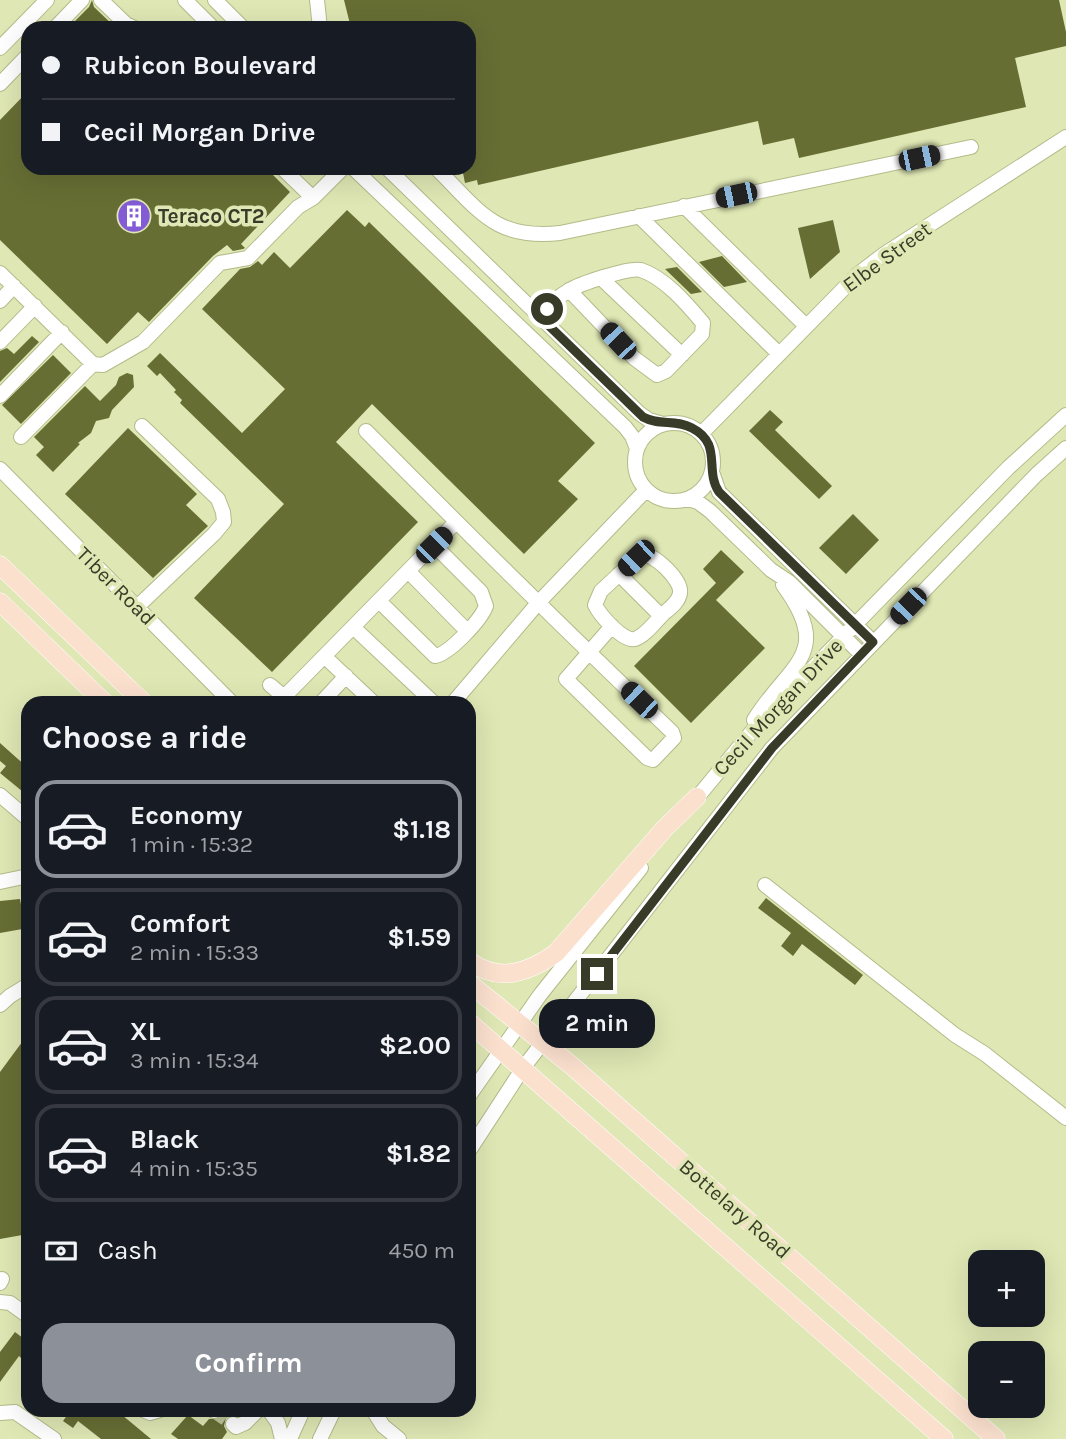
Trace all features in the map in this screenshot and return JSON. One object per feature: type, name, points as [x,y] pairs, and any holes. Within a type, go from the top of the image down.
[{"type":"main road","points":[[0,565],[137,696]]},
{"type":"main road","points":[[0,602],[98,696]]},
{"type":"main road","points":[[476,965],[505,975],[519,973],[535,967],[556,953],[665,828],[697,797]]},
{"type":"main road","name":"Bottelary Road","points":[[476,990],[544,1043],[996,1439]]},
{"type":"main road","name":"Bottelary Road","points":[[476,1027],[944,1439]]},
{"type":"street","points":[[26,21],[47,0]]},
{"type":"street","points":[[62,21],[82,0]]},
{"type":"street","points":[[101,0],[123,21]]},
{"type":"street","points":[[185,0],[206,21]]},
{"type":"street","points":[[215,0],[236,21]]},
{"type":"street","points":[[317,0],[319,21]]},
{"type":"street","points":[[0,48],[21,27]]},
{"type":"street","points":[[0,84],[21,62]]},
{"type":"street","name":"Elbe Street","points":[[701,434],[869,265],[1066,137]]},
{"type":"street","points":[[443,175],[490,221],[514,233],[536,236],[971,147]]},
{"type":"street","points":[[289,175],[313,198]]},
{"type":"street","points":[[0,273],[93,364],[103,365],[143,342],[220,262],[248,258],[299,207],[313,198],[336,175]]},
{"type":"street","points":[[360,175],[625,427],[637,449]]},
{"type":"street","points":[[394,175],[639,413],[649,421],[690,426],[701,434],[709,445],[713,458],[712,472],[706,485],[688,499],[672,502],[661,500],[646,490],[636,473],[637,449],[643,438],[663,424]]},
{"type":"street","points":[[684,206],[806,326]]},
{"type":"street","points":[[639,216],[779,354]]},
{"type":"street","points":[[540,317],[569,290],[637,269],[654,276],[693,311],[703,323],[702,334],[666,371],[657,375],[634,358],[569,290]]},
{"type":"street","points":[[601,278],[682,355]]},
{"type":"street","points":[[0,301],[14,286]]},
{"type":"street","points":[[0,342],[35,306]]},
{"type":"street","points":[[0,396],[62,332]]},
{"type":"street","points":[[21,437],[93,364]]},
{"type":"street","name":"Cecil Morgan Drive","points":[[476,1085],[518,1024],[740,744],[1008,468],[1066,415]]},
{"type":"street","points":[[137,607],[214,534],[223,522],[223,512],[218,499],[142,425]]},
{"type":"street","points":[[366,430],[538,603],[589,653],[672,732],[672,743],[653,760],[647,758],[566,679],[589,653],[612,626]]},
{"type":"street","name":"Cecil Morgan Drive","points":[[476,1140],[523,1069],[772,748],[1036,475],[1066,448]]},
{"type":"street","name":"Tiber Road","points":[[0,469],[225,696]]},
{"type":"street","points":[[712,472],[719,492],[873,642]]},
{"type":"street","points":[[459,696],[538,603],[646,490]]},
{"type":"street","points":[[688,499],[704,505],[771,570],[789,582],[861,654]]},
{"type":"street","points":[[291,696],[324,656],[456,522]]},
{"type":"street","points":[[379,601],[435,656],[446,652],[467,631],[484,612],[485,597],[434,545]]},
{"type":"street","points":[[646,554],[665,568],[681,592],[677,600],[635,639],[621,635],[594,605],[601,592],[619,574],[636,558],[646,554]]},
{"type":"street","points":[[740,744],[765,703],[795,670],[805,648],[807,636],[800,612],[771,570]]},
{"type":"street","points":[[408,571],[467,631]]},
{"type":"street","points":[[619,574],[661,616]]},
{"type":"street","points":[[354,626],[427,696]]},
{"type":"street","points":[[324,656],[365,696]]},
{"type":"street","points":[[327,696],[346,676]]},
{"type":"street","points":[[270,684],[284,696]]},
{"type":"street","points":[[0,794],[21,813]]},
{"type":"street","points":[[0,882],[21,878]]},
{"type":"street","points":[[765,885],[955,1035],[985,1054],[1066,1118]]},
{"type":"street","points":[[0,1005],[21,989]]},
{"type":"street","points":[[0,1302],[10,1303],[21,1311]]},
{"type":"street","points":[[0,1413],[9,1411],[21,1415]]},
{"type":"street","points":[[24,1417],[54,1439]]},
{"type":"street","points":[[233,1424],[236,1427],[251,1417]]},
{"type":"street","points":[[274,1417],[282,1439]]},
{"type":"street","points":[[289,1439],[300,1417]]},
{"type":"street","points":[[320,1439],[331,1417]]},
{"type":"street","points":[[377,1417],[383,1426],[399,1439]]},
{"type":"building","points":[[92,0],[94,7],[109,21],[75,21]]},
{"type":"building","points":[[344,0],[1059,0],[1066,32],[1066,46],[1015,58],[1026,107],[799,158],[794,138],[763,145],[758,121],[478,185],[477,180],[465,183],[463,175],[476,175],[476,21],[349,21]]},
{"type":"building","name":"Teraco CT2","points":[[21,98],[21,175],[273,175],[290,192],[241,244],[245,248],[233,251],[227,245],[149,322],[138,312],[107,344],[0,240],[0,120]]},
{"type":"building","points":[[347,210],[365,227],[369,222],[595,443],[558,481],[578,499],[524,554],[372,404],[336,442],[418,522],[272,672],[194,598],[284,504],[180,403],[182,400],[174,392],[176,390],[160,373],[157,376],[147,366],[160,353],[242,433],[285,389],[202,309],[240,269],[250,267],[258,261],[262,265],[274,252],[290,268]]},
{"type":"building","points":[[833,220],[840,252],[810,279],[798,228]]},
{"type":"building","points":[[722,256],[747,282],[724,287],[699,262]]},
{"type":"building","points":[[677,267],[702,292],[691,294],[665,269]]},
{"type":"building","points":[[32,336],[39,342],[0,382],[0,351],[7,348],[14,354]]},
{"type":"building","points":[[53,355],[71,373],[21,424],[2,405]]},
{"type":"building","points":[[127,373],[133,375],[134,387],[112,410],[109,418],[96,421],[91,433],[78,443],[80,444],[53,472],[36,455],[44,447],[34,437],[85,386],[100,401],[116,385],[119,377]]},
{"type":"building","points":[[770,410],[783,422],[775,430],[832,486],[819,499],[749,431]]},
{"type":"building","points":[[128,428],[197,494],[186,505],[208,526],[153,578],[65,494]]},
{"type":"building","points":[[853,514],[879,540],[846,574],[819,548]]},
{"type":"building","points":[[721,550],[744,572],[716,600],[765,648],[691,723],[634,666],[716,583],[703,569]]},
{"type":"building","points":[[0,743],[21,762],[21,790],[0,773],[6,766],[0,761]]},
{"type":"building","points":[[766,898],[863,975],[855,985],[802,944],[793,956],[781,946],[791,933],[758,908]]},
{"type":"building","points":[[20,899],[21,929],[0,933],[0,901]]},
{"type":"building","points":[[21,1044],[21,1235],[0,1239],[0,1072]]},
{"type":"building","points":[[15,1332],[21,1337],[21,1358],[19,1356],[0,1382],[0,1352]]},
{"type":"building","points":[[66,1417],[124,1417],[151,1439],[101,1439],[78,1421],[73,1428],[63,1421]]},
{"type":"building","points":[[186,1417],[191,1417],[203,1426],[209,1419],[228,1417],[224,1426],[227,1432],[222,1439],[178,1439],[171,1434]]},
{"type":"tunnel","points":[[223,1417],[233,1424]]},
{"type":"place","name":"Teraco CT2","points":[[134,216]]},
{"type":"route","points":[[547,309],[540,317],[643,417],[663,424],[690,426],[701,434],[709,445],[713,458],[713,481],[719,492],[873,642],[772,748],[597,974]]}]
